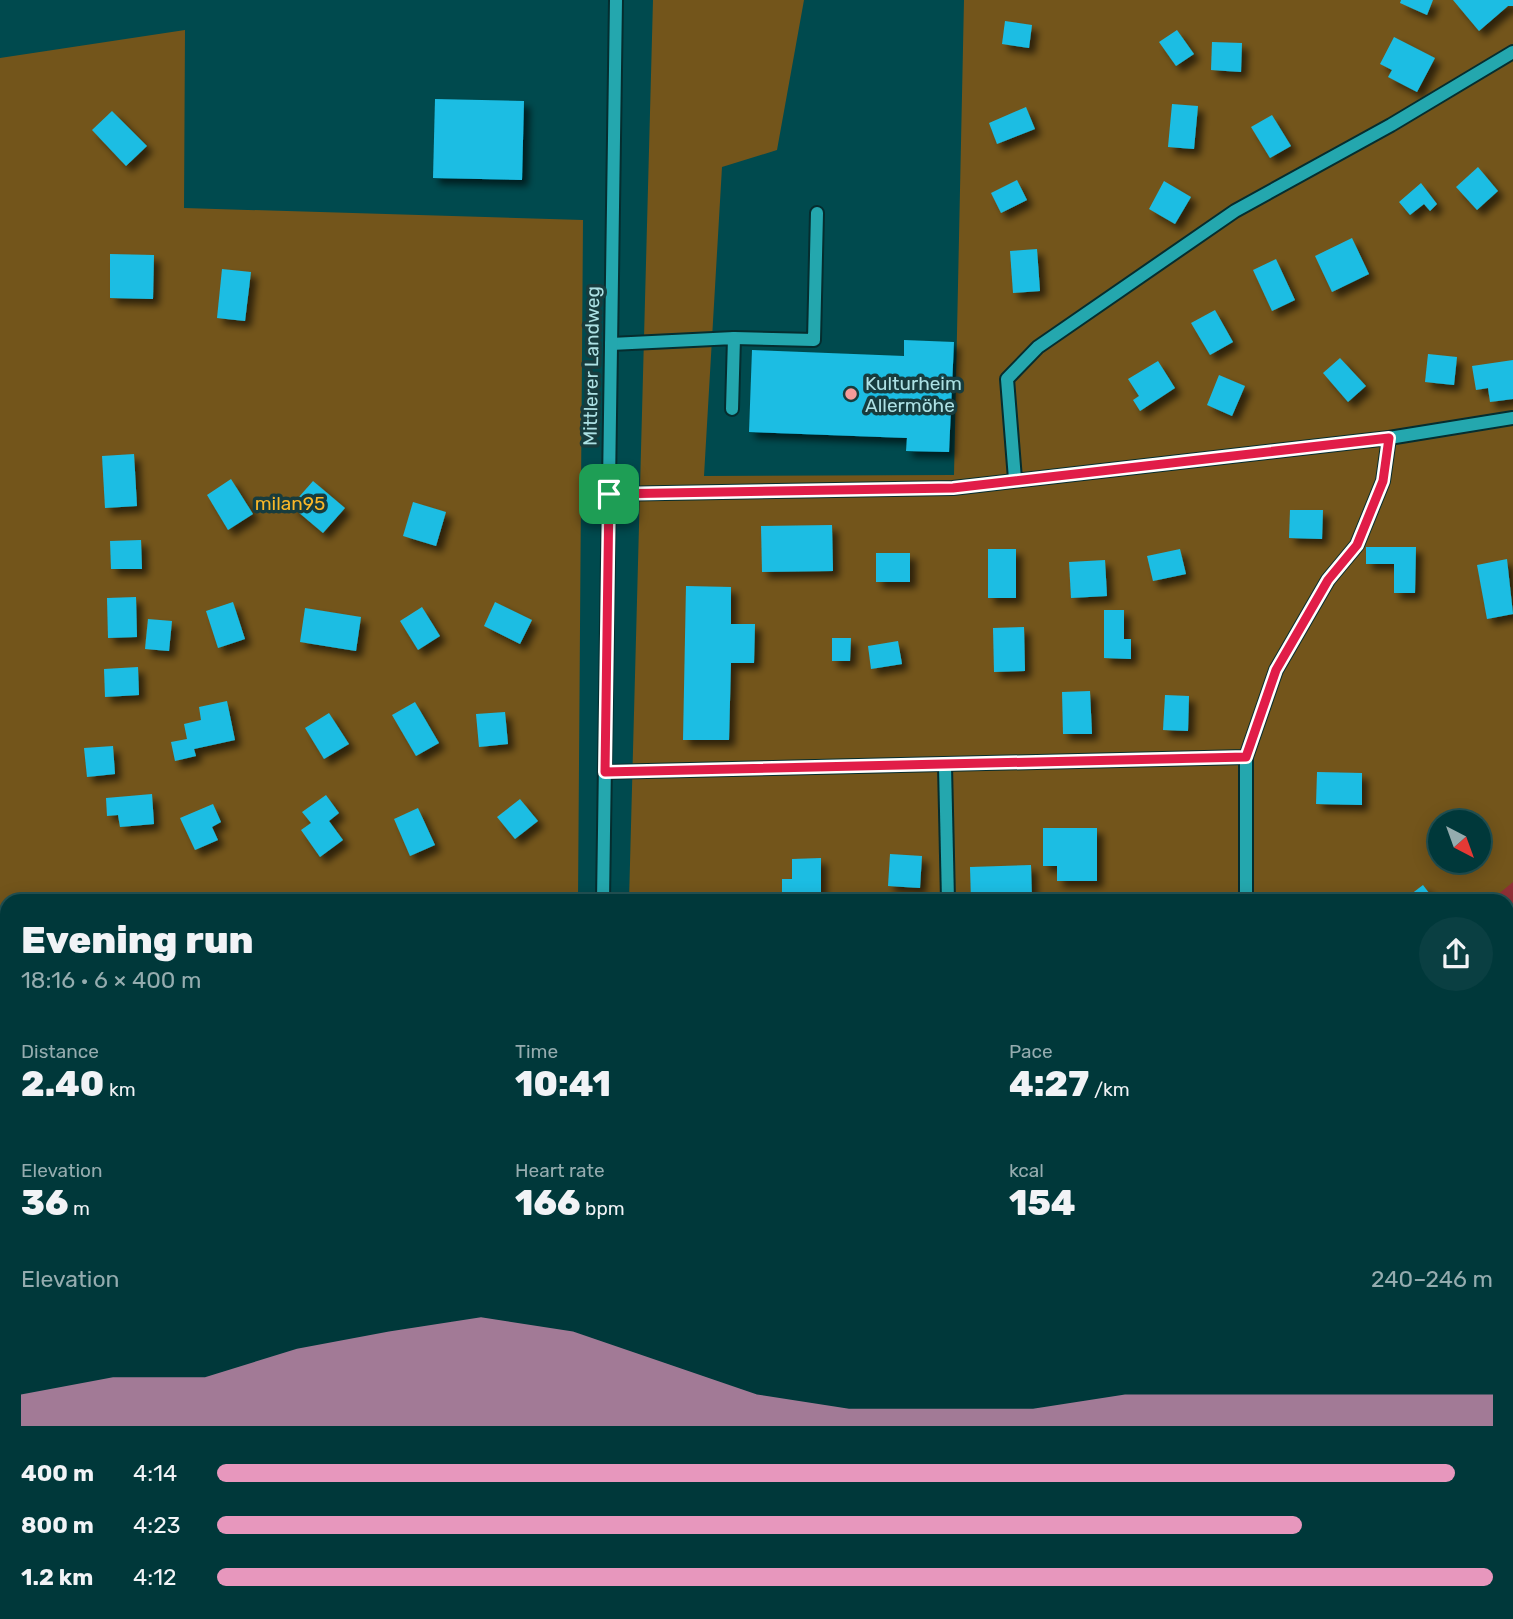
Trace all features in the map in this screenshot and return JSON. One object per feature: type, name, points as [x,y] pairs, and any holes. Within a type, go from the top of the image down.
[{"type":"street","name":"Mittlerer Landweg","points":[[603,894],[616,0]]},
{"type":"street","points":[[1015,479],[1006,379],[1038,348],[1235,211],[1391,125],[1513,52]]},
{"type":"street","points":[[611,344],[734,338],[814,340],[817,213]]},
{"type":"street","points":[[733,409],[734,338]]},
{"type":"street","points":[[609,494],[953,488],[1389,438],[1513,418]]},
{"type":"street","points":[[1246,894],[1246,757],[1276,670],[1328,580],[1357,545],[1383,481],[1389,438]]},
{"type":"street","points":[[605,772],[1246,757]]},
{"type":"street","points":[[945,766],[948,894]]},
{"type":"green space","points":[[653,0],[804,0],[777,150],[722,167],[704,476],[954,475],[964,0],[1513,0],[1513,894],[629,894]]},
{"type":"green space","name":"milan95","points":[[185,30],[184,208],[583,220],[578,894],[0,894],[0,58]]},
{"type":"shaded area","points":[[1513,882],[1513,894],[1498,894]]},
{"type":"building","points":[[1401,0],[1433,0],[1427,15],[1400,3]]},
{"type":"building","points":[[1453,0],[1513,0],[1513,6],[1508,6],[1479,31]]},
{"type":"building","points":[[1005,21],[1032,25],[1029,48],[1002,44]]},
{"type":"building","points":[[1177,30],[1194,54],[1176,66],[1159,42]]},
{"type":"building","points":[[1394,37],[1435,58],[1417,92],[1388,77],[1392,70],[1380,64]]},
{"type":"building","points":[[1212,42],[1242,43],[1241,72],[1211,70]]},
{"type":"building","points":[[435,99],[524,101],[522,180],[433,178]]},
{"type":"building","points":[[1172,104],[1198,106],[1194,149],[1168,147]]},
{"type":"building","points":[[1026,107],[1035,129],[997,144],[989,123]]},
{"type":"building","points":[[112,111],[147,146],[126,166],[92,130]]},
{"type":"building","points":[[1272,115],[1291,146],[1270,158],[1251,127]]},
{"type":"building","points":[[1478,167],[1498,191],[1477,210],[1456,187]]},
{"type":"building","points":[[1017,180],[1027,200],[1001,213],[991,193]]},
{"type":"building","points":[[1164,181],[1191,197],[1175,224],[1149,209]]},
{"type":"building","points":[[1421,183],[1437,204],[1430,211],[1424,204],[1410,215],[1399,202]]},
{"type":"building","points":[[1352,238],[1369,274],[1332,292],[1315,256]]},
{"type":"building","points":[[1037,249],[1040,291],[1013,293],[1010,251]]},
{"type":"building","points":[[110,254],[154,255],[153,299],[110,298]]},
{"type":"building","points":[[1276,259],[1295,300],[1272,311],[1253,270]]},
{"type":"building","points":[[222,269],[251,272],[245,321],[217,318]]},
{"type":"building","points":[[1215,310],[1233,342],[1210,355],[1191,323]]},
{"type":"building","name":"Kulturheim Allermöhe","points":[[904,340],[954,342],[949,452],[906,451],[907,438],[749,432],[752,350],[904,356]]},
{"type":"building","points":[[1428,354],[1457,357],[1454,385],[1425,382]]},
{"type":"building","points":[[1340,358],[1366,386],[1348,402],[1323,373]]},
{"type":"building","points":[[1513,360],[1513,399],[1490,402],[1488,388],[1476,390],[1472,366]]},
{"type":"building","points":[[1158,361],[1175,388],[1140,411],[1133,400],[1139,396],[1128,379]]},
{"type":"building","points":[[1219,375],[1245,386],[1232,416],[1207,405]]},
{"type":"building","points":[[134,454],[137,506],[105,508],[102,456]]},
{"type":"building","points":[[231,479],[253,514],[228,530],[207,495]]},
{"type":"building","points":[[313,481],[345,508],[323,533],[291,506]]},
{"type":"building","points":[[413,502],[446,512],[436,546],[403,536]]},
{"type":"building","points":[[1290,510],[1323,510],[1322,539],[1289,538]]},
{"type":"building","points":[[832,525],[833,571],[762,572],[761,526]]},
{"type":"building","points":[[141,540],[142,569],[111,569],[110,541]]},
{"type":"building","points":[[1366,547],[1416,547],[1415,593],[1394,593],[1394,564],[1366,564]]},
{"type":"building","points":[[988,549],[1016,549],[1016,598],[988,598]]},
{"type":"building","points":[[1180,549],[1186,574],[1153,581],[1147,556]]},
{"type":"building","points":[[876,553],[910,553],[910,582],[876,582]]},
{"type":"building","points":[[1507,559],[1513,614],[1487,619],[1477,565]]},
{"type":"building","points":[[1105,560],[1107,596],[1071,598],[1069,562]]},
{"type":"building","points":[[686,586],[731,587],[731,624],[755,624],[754,663],[731,663],[729,740],[683,740]]},
{"type":"building","points":[[136,597],[137,637],[108,638],[107,598]]},
{"type":"building","points":[[233,602],[245,639],[218,648],[206,611]]},
{"type":"building","points":[[495,602],[532,620],[520,644],[484,626]]},
{"type":"building","points":[[422,607],[440,636],[418,650],[400,621]]},
{"type":"building","points":[[305,608],[361,617],[356,651],[300,642]]},
{"type":"building","points":[[1104,610],[1124,610],[1124,639],[1131,639],[1131,659],[1104,658]]},
{"type":"building","points":[[148,619],[172,621],[169,651],[145,649]]},
{"type":"building","points":[[1024,627],[1025,671],[994,672],[993,628]]},
{"type":"building","points":[[832,638],[851,638],[850,661],[832,661]]},
{"type":"building","points":[[898,641],[902,664],[871,669],[868,646]]},
{"type":"building","points":[[138,667],[139,695],[105,697],[104,669]]},
{"type":"building","points":[[1090,691],[1092,734],[1063,734],[1062,692]]},
{"type":"building","points":[[1165,695],[1189,696],[1188,731],[1163,730]]},
{"type":"building","points":[[227,701],[235,740],[194,749],[196,756],[175,761],[171,742],[187,739],[184,724],[201,720],[199,707]]},
{"type":"building","points":[[415,702],[439,743],[416,756],[392,715]]},
{"type":"building","points":[[505,712],[508,744],[479,747],[476,714]]},
{"type":"building","points":[[329,713],[349,744],[324,759],[305,728]]},
{"type":"building","points":[[113,746],[115,774],[87,777],[84,748]]},
{"type":"building","points":[[1317,772],[1362,773],[1362,805],[1316,804]]},
{"type":"building","points":[[152,794],[154,824],[120,827],[118,815],[107,816],[106,798]]},
{"type":"building","points":[[326,795],[339,813],[329,821],[343,840],[320,857],[301,830],[311,823],[302,812]]},
{"type":"building","points":[[520,799],[538,821],[515,839],[497,817]]},
{"type":"building","points":[[213,804],[221,822],[212,827],[218,840],[195,850],[180,818]]},
{"type":"building","points":[[418,808],[435,845],[410,856],[394,819]]},
{"type":"building","points":[[1043,828],[1097,828],[1097,881],[1057,881],[1057,866],[1043,866]]},
{"type":"building","points":[[890,854],[922,856],[920,888],[888,886]]},
{"type":"building","points":[[821,858],[821,894],[782,894],[782,879],[792,879],[792,859]]},
{"type":"building","points":[[1031,865],[1032,894],[971,894],[970,867]]},
{"type":"building","points":[[1423,885],[1430,894],[1411,894]]},
{"type":"place","name":"Kulturheim Allermöhe","points":[[851,394]]},
{"type":"route","points":[[1389,438],[1383,481],[1357,545],[1328,580],[1276,670],[1246,757],[605,772],[609,494],[953,488],[1389,438]]}]
